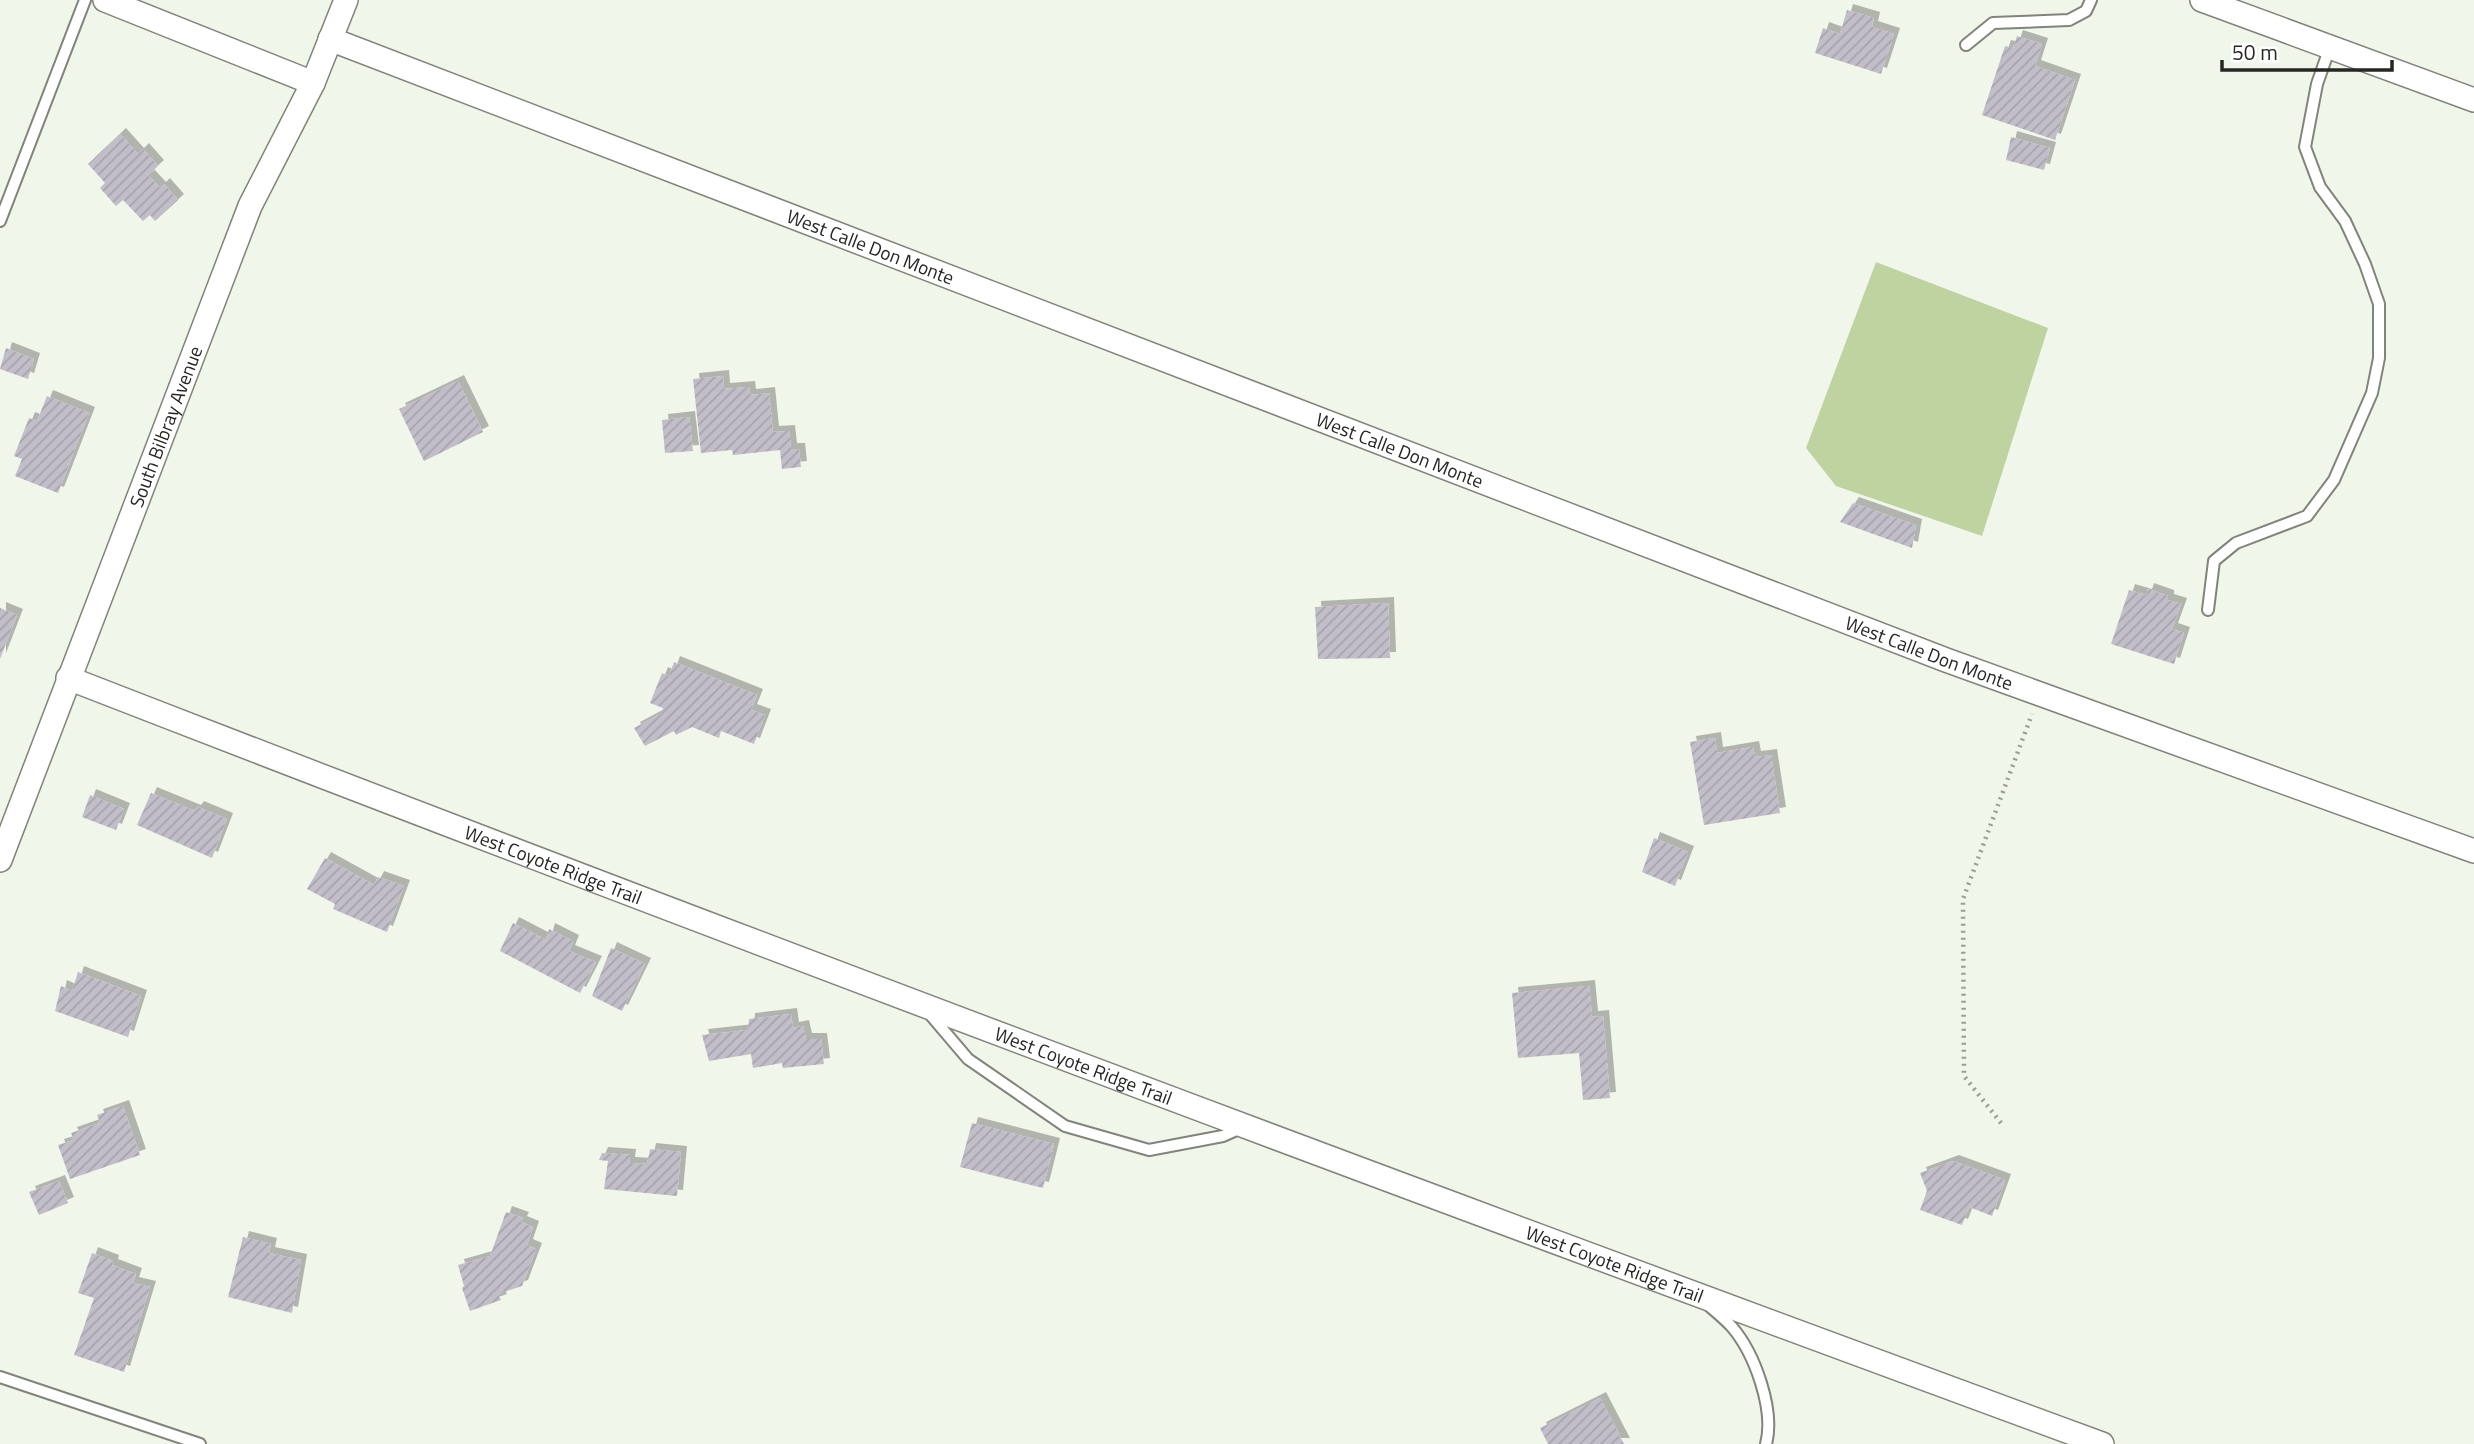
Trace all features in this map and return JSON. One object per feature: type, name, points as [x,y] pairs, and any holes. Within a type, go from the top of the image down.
[{"type":"street","points":[[105,0],[313,83]]},
{"type":"street","name":"South Bilbray Avenue","points":[[0,860],[250,206],[313,83],[346,0]]},
{"type":"street","points":[[2202,0],[2474,100]]},
{"type":"street","name":"West Calle Don Monte","points":[[330,39],[1920,650],[2474,851]]},
{"type":"street","name":"West Coyote Ridge Trail","points":[[68,678],[493,843],[1699,1296],[2102,1444]]},
{"type":"lane","points":[[0,221],[85,0]]},
{"type":"lane","points":[[1966,45],[1993,23],[2069,20],[2086,11],[2091,0]]},
{"type":"lane","points":[[2208,610],[2214,561],[2236,543],[2307,516],[2334,480],[2372,393],[2379,358],[2379,304],[2365,264],[2345,221],[2320,187],[2305,147],[2317,84],[2330,47]]},
{"type":"lane","points":[[922,1004],[968,1059],[1065,1126],[1149,1150],[1223,1136],[1247,1126]]},
{"type":"lane","points":[[1699,1296],[1734,1329],[1753,1362],[1767,1402],[1770,1429],[1766,1444]]},
{"type":"lane","points":[[0,1377],[200,1444]]},
{"type":"path","points":[[2001,1123],[1964,1076],[1963,898],[2039,694]]},
{"type":"green space","points":[[1876,262],[2048,328],[1982,536],[1836,486],[1806,448]]},
{"type":"building","points":[[1847,10],[1874,18],[1872,27],[1894,34],[1881,74],[1815,53],[1823,28],[1840,34]]},
{"type":"building","points":[[2017,36],[2042,44],[2035,66],[2075,80],[2055,140],[1982,115],[2005,46],[2013,48]]},
{"type":"building","points":[[120,134],[138,154],[143,149],[158,166],[148,175],[160,188],[164,184],[178,200],[155,221],[150,215],[143,221],[123,200],[116,206],[100,188],[105,183],[88,164]]},
{"type":"building","points":[[2011,137],[2050,148],[2044,170],[2006,160]]},
{"type":"building","points":[[6,348],[34,359],[28,379],[0,369]]},
{"type":"building","points":[[723,376],[724,389],[749,387],[750,395],[769,393],[773,432],[789,431],[791,449],[799,449],[801,467],[782,469],[780,450],[733,455],[732,450],[701,453],[693,379]]},
{"type":"building","points":[[458,381],[483,432],[424,461],[399,409]]},
{"type":"building","points":[[47,396],[89,413],[58,493],[15,476],[22,459],[14,456],[29,418],[37,421]]},
{"type":"building","points":[[689,417],[693,451],[665,453],[662,420]]},
{"type":"building","points":[[1853,503],[1916,525],[1912,548],[1840,522]]},
{"type":"building","points":[[2148,589],[2181,604],[2172,629],[2184,633],[2174,664],[2111,644],[2129,590],[2146,595]]},
{"type":"building","points":[[1388,603],[1390,658],[1318,659],[1315,607]]},
{"type":"building","points":[[0,608],[17,615],[0,659]]},
{"type":"building","points":[[674,662],[757,695],[751,710],[765,715],[754,744],[721,731],[719,738],[692,727],[676,735],[674,731],[645,746],[634,728],[662,713],[663,708],[650,703],[662,673],[669,676]]},
{"type":"building","points":[[1715,738],[1717,753],[1753,747],[1755,757],[1771,755],[1780,813],[1704,825],[1690,742]]},
{"type":"building","points":[[151,793],[195,811],[198,807],[227,819],[212,858],[137,825]]},
{"type":"building","points":[[90,795],[124,809],[116,830],[82,817]]},
{"type":"building","points":[[1654,838],[1688,852],[1675,886],[1642,872]]},
{"type":"building","points":[[325,858],[374,885],[378,877],[404,886],[387,932],[333,909],[335,904],[307,889]]},
{"type":"building","points":[[513,923],[546,940],[549,929],[573,941],[569,951],[596,962],[580,993],[500,951]]},
{"type":"building","points":[[611,948],[645,964],[622,1011],[592,996]]},
{"type":"building","points":[[78,972],[141,996],[128,1037],[55,1011],[61,986],[72,991]]},
{"type":"building","points":[[1589,986],[1592,1017],[1603,1016],[1610,1098],[1583,1100],[1579,1053],[1518,1058],[1512,993]]},
{"type":"building","points":[[791,1014],[793,1028],[803,1026],[806,1039],[821,1039],[824,1064],[783,1068],[782,1063],[753,1068],[751,1054],[709,1061],[702,1035],[748,1030],[749,1019]]},
{"type":"building","points":[[123,1106],[140,1155],[70,1179],[58,1145],[74,1140],[71,1133],[100,1123],[97,1115]]},
{"type":"building","points":[[972,1123],[1054,1144],[1043,1188],[960,1167]]},
{"type":"building","points":[[650,1149],[681,1152],[677,1196],[604,1189],[608,1161],[599,1160],[602,1153],[630,1155],[629,1163],[647,1164]]},
{"type":"building","points":[[1953,1161],[2005,1180],[1992,1216],[1969,1207],[1962,1225],[1920,1210],[1927,1191],[1920,1173]]},
{"type":"building","points":[[59,1181],[68,1203],[39,1215],[29,1192]]},
{"type":"building","points":[[506,1212],[523,1218],[521,1222],[533,1227],[527,1245],[536,1249],[522,1286],[498,1294],[501,1300],[470,1311],[458,1265],[490,1256]]},
{"type":"building","points":[[243,1237],[271,1244],[269,1253],[301,1260],[292,1313],[228,1297]]},
{"type":"building","points":[[92,1253],[113,1261],[112,1265],[136,1274],[133,1283],[150,1287],[124,1372],[74,1355],[94,1298],[78,1293]]},
{"type":"building","points":[[1600,1398],[1624,1444],[1548,1444],[1540,1428]]}]
